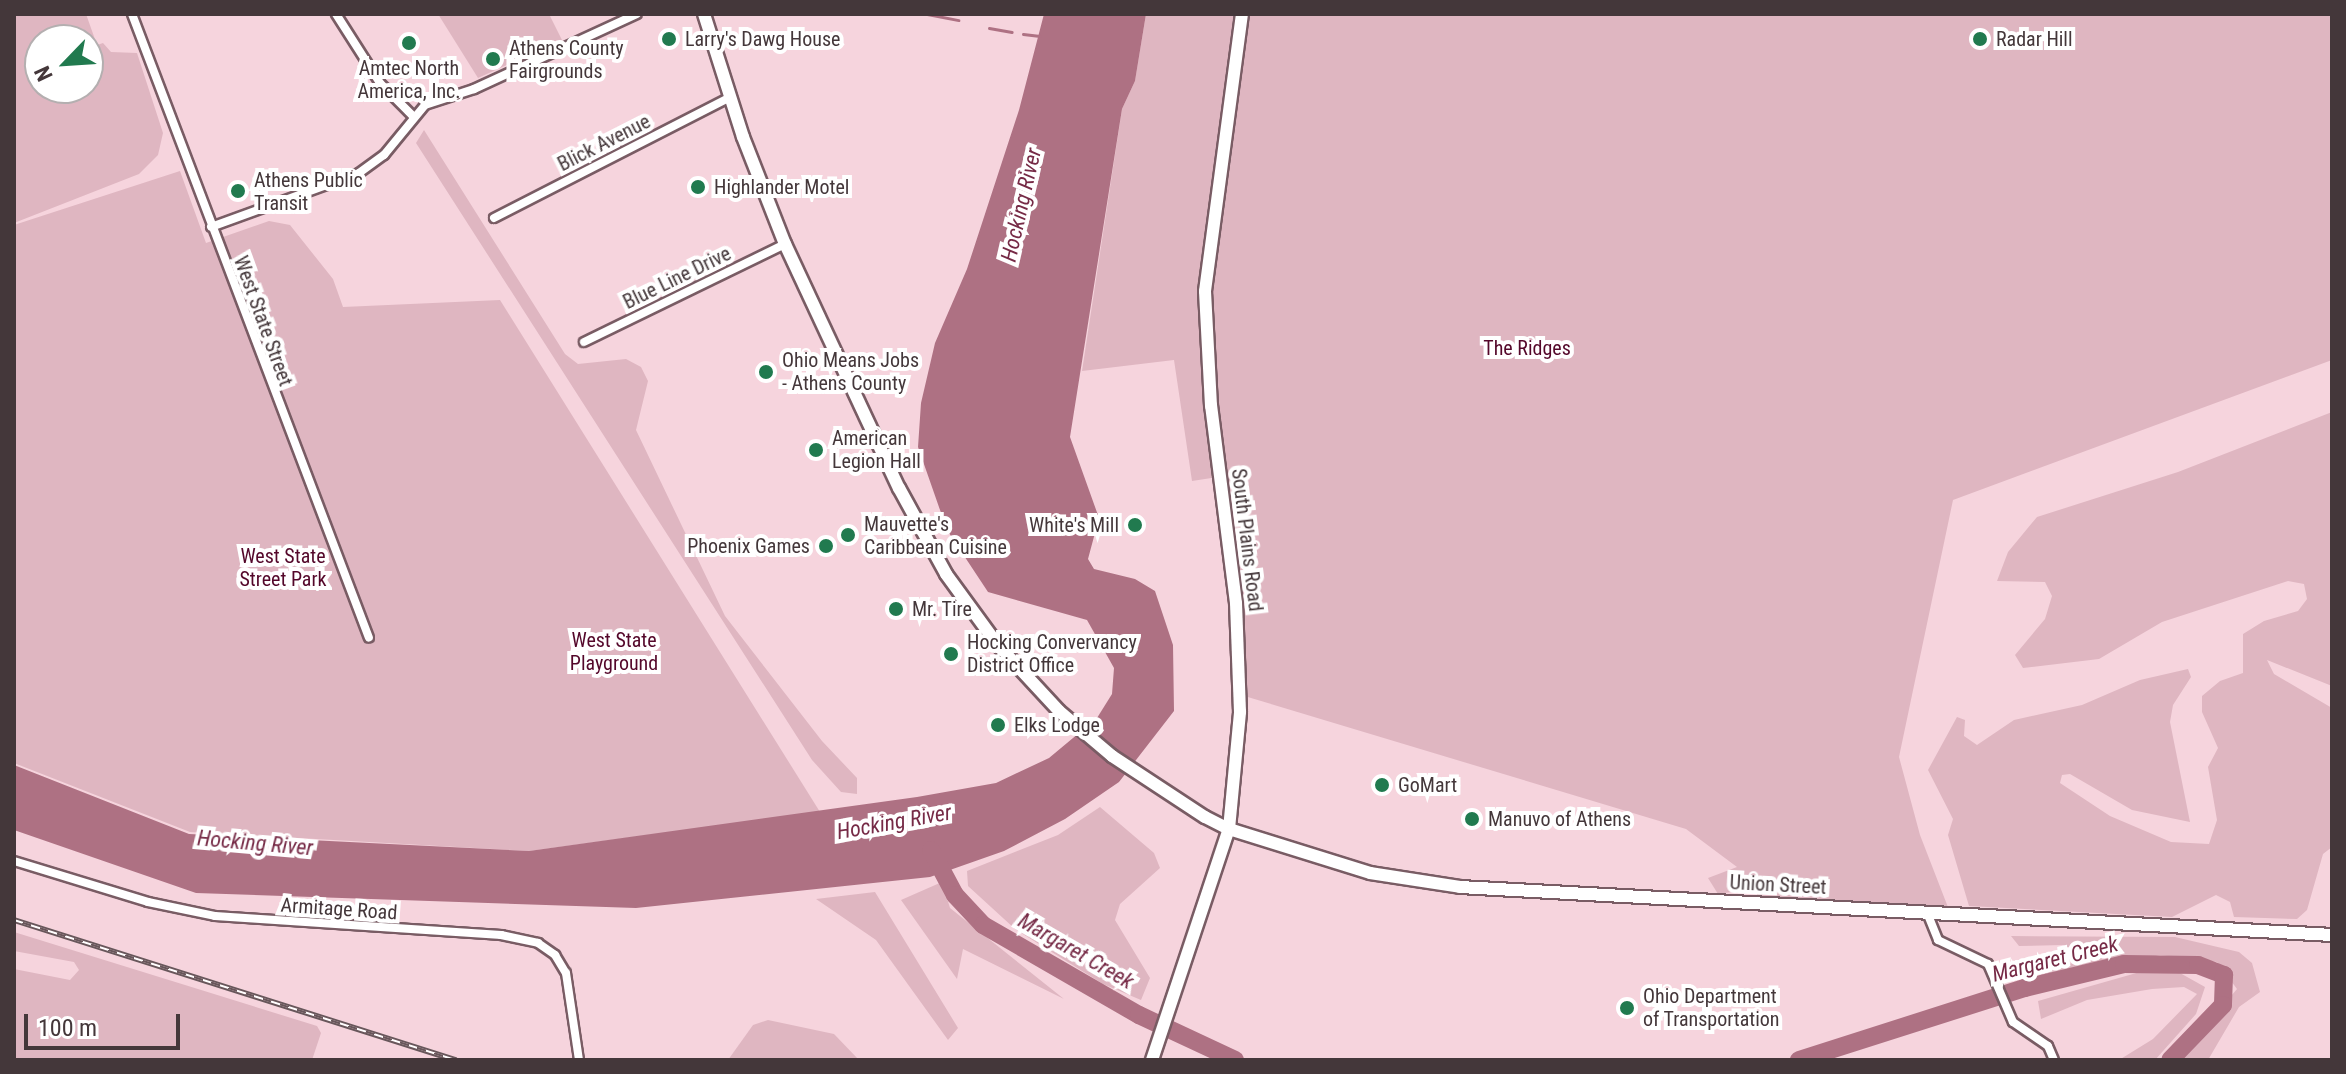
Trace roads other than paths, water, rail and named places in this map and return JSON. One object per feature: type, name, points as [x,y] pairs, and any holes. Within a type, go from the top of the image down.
[{"type":"main road","name":"Union Street","points":[[704,14],[729,98],[785,244],[931,550],[981,625],[1059,711],[1168,795],[1229,829],[1370,873],[1460,887],[2332,935]]},
{"type":"main road","name":"South Plains Road","points":[[1152,1060],[1229,829],[1241,661],[1211,406],[1205,291],[1242,14]]},
{"type":"street","name":"West State Street","points":[[132,14],[369,638]]},
{"type":"street","points":[[336,14],[380,83],[412,115]]},
{"type":"street","points":[[211,227],[359,173],[384,155],[412,115],[637,14]]},
{"type":"street","name":"Blick Avenue","points":[[494,218],[729,98]]},
{"type":"street","name":"Blue Line Drive","points":[[584,342],[785,244]]},
{"type":"street","name":"Armitage Road","points":[[14,861],[148,902],[215,916],[501,935],[538,943],[555,955],[566,973],[579,1060]]},
{"type":"street","points":[[1928,915],[1938,940],[1988,964],[2013,1022],[2048,1046],[2054,1060]]},
{"type":"water","name":"Hocking River","points":[[1044,14],[1146,14],[1135,81],[1122,109],[1070,437],[1099,518],[1088,559],[1094,569],[1135,579],[1155,591],[1173,645],[1174,711],[1119,782],[1065,819],[1004,851],[930,877],[636,908],[196,893],[14,830],[14,765],[189,834],[529,851],[917,797],[996,783],[1049,758],[1097,718],[1112,694],[1114,668],[1087,620],[988,592],[947,530],[918,447],[921,403],[935,343],[967,269],[1019,110]]},
{"type":"waterway","points":[[927,14],[958,20]]},
{"type":"waterway","points":[[989,28],[1012,32]]},
{"type":"waterway","points":[[1023,34],[1040,36]]},
{"type":"waterway","name":"Margaret Creek","points":[[931,850],[955,895],[983,925],[1139,1015],[1235,1060]]},
{"type":"waterway","name":"Margaret Creek","points":[[1799,1060],[2025,988],[2124,964],[2198,965],[2224,975],[2223,1005],[2170,1060]]},
{"type":"railway","points":[[14,920],[456,1060]]},
{"type":"place","name":"Larry's Dawg House","points":[[669,39]]},
{"type":"place","name":"Radar Hill","points":[[1980,39]]},
{"type":"place","name":"Amtec North America, Inc.","points":[[409,43]]},
{"type":"place","name":"Athens County Fairgrounds","points":[[493,59]]},
{"type":"place","name":"Highlander Motel","points":[[698,187]]},
{"type":"place","name":"Athens Public Transit","points":[[238,191]]},
{"type":"place","name":"Ohio Means Jobs - Athens County","points":[[766,372]]},
{"type":"place","name":"American Legion Hall","points":[[816,450]]},
{"type":"place","name":"White's Mill","points":[[1135,525]]},
{"type":"place","name":"Mauvette's Caribbean Cuisine","points":[[848,535]]},
{"type":"place","name":"Phoenix Games","points":[[826,546]]},
{"type":"place","name":"Mr. Tire","points":[[896,609]]},
{"type":"place","name":"Hocking Convervancy District Office","points":[[951,654]]},
{"type":"place","name":"Elks Lodge","points":[[998,725]]},
{"type":"place","name":"GoMart","points":[[1382,785]]},
{"type":"place","name":"Manuvo of Athens","points":[[1472,819]]},
{"type":"place","name":"Ohio Department of Transportation","points":[[1627,1008]]},
{"type":"park label","name":"The Ridges","points":[[1527,348]]},
{"type":"park label","name":"West State Street Park","points":[[283,568]]},
{"type":"park label","name":"West State Playground","points":[[614,652]]}]
